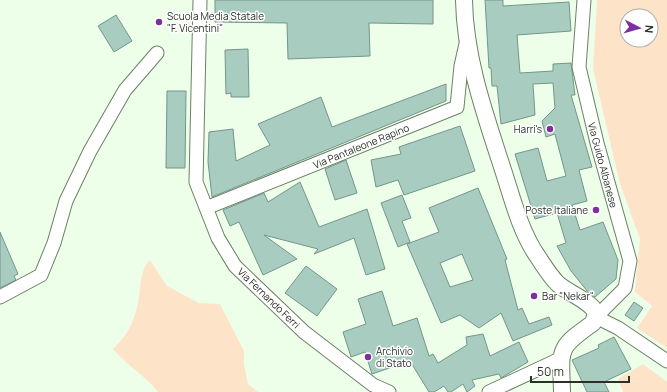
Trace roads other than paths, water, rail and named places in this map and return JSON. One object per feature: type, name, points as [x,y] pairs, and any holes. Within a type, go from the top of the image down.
[{"type":"street","name":"Via Fernando Ferri","points":[[200,0],[196,182],[218,238],[235,266],[304,332],[373,385],[389,392]]},
{"type":"street","points":[[464,0],[466,44],[485,115],[511,194],[530,242],[536,256],[558,284],[594,309],[596,317],[593,323],[572,338],[562,353],[489,392]]},
{"type":"street","name":"Via Guido Albanese","points":[[584,0],[579,67],[597,143],[630,261],[625,288],[596,317]]},
{"type":"street","name":"Via Pantaleone Rapino","points":[[206,208],[457,107],[461,66],[466,44]]},
{"type":"street","points":[[0,297],[41,275],[54,243],[66,201],[90,151],[125,90],[157,53]]},
{"type":"street","points":[[596,317],[618,328],[667,361]]},
{"type":"street","points":[[562,353],[562,392]]},
{"type":"place","name":"Scuola Media Statale \"F. Vicentini\"","points":[[159,22]]},
{"type":"place","name":"Harri's","points":[[550,129]]},
{"type":"place","name":"Poste Italiane","points":[[596,210]]},
{"type":"place","name":"Bar \"Nekar\"","points":[[534,296]]},
{"type":"place","name":"Archivio di Stato","points":[[368,357]]}]
